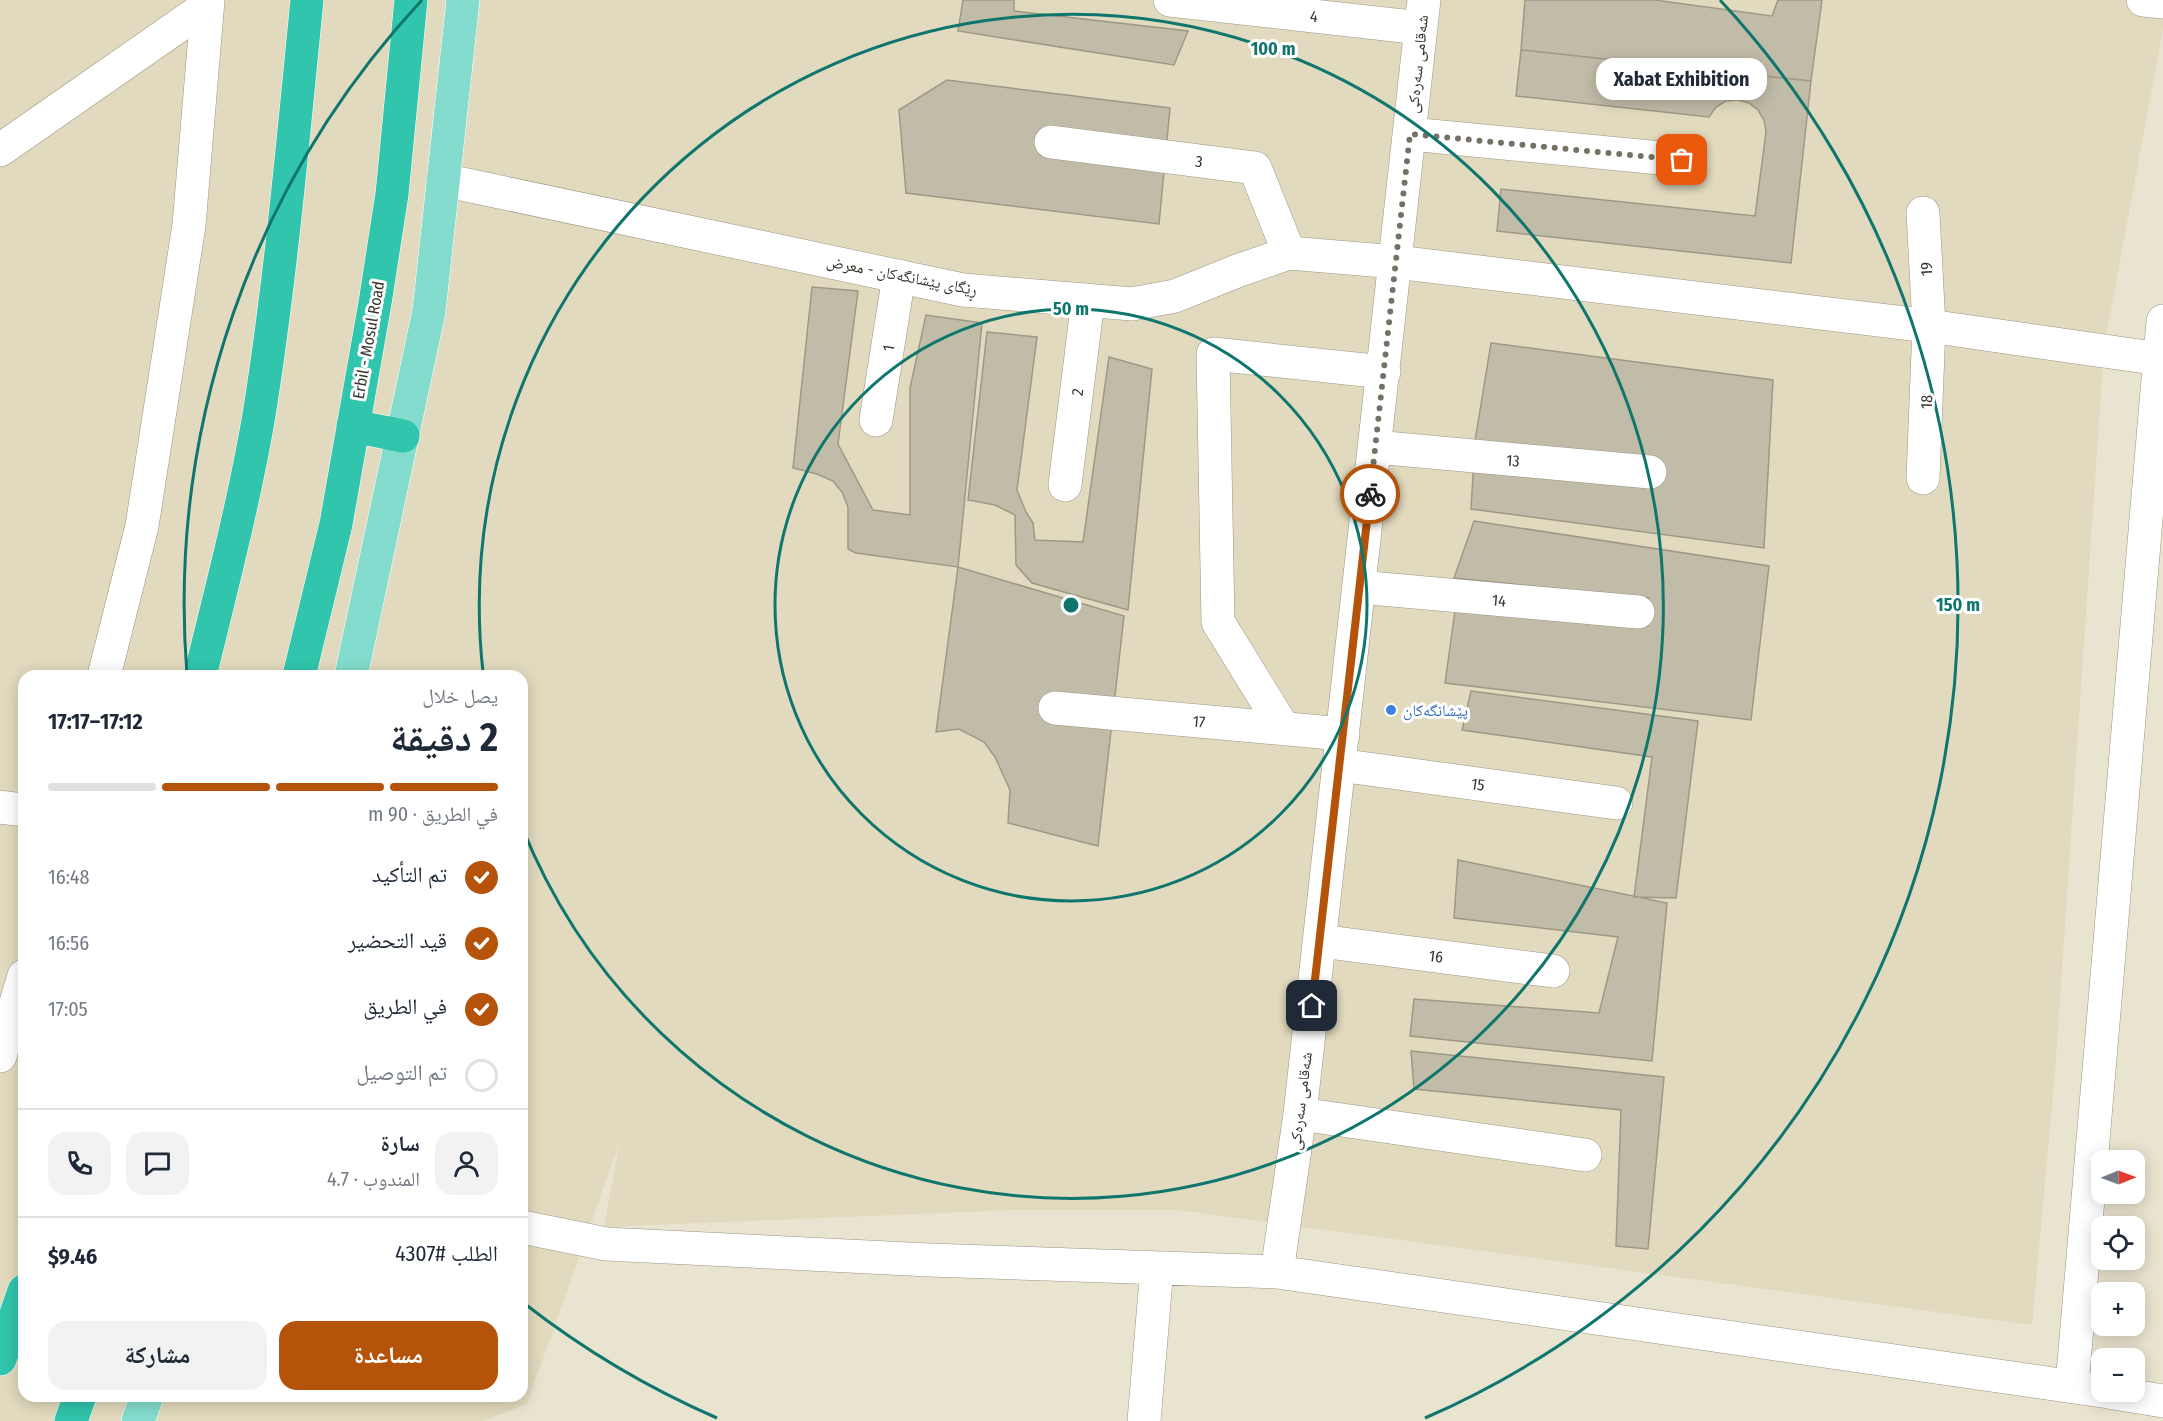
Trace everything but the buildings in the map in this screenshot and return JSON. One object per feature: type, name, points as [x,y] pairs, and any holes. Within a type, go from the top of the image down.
[{"type":"highway","points":[[201,670],[235,534],[258,416],[281,255],[307,0]]},
{"type":"highway","name":"Erbil - Mosul Road","points":[[300,670],[336,525],[375,303],[392,194],[411,0]]},
{"type":"highway","points":[[352,426],[403,436]]},
{"type":"highway","points":[[0,1359],[18,1308]]},
{"type":"highway","points":[[71,1421],[78,1402]]},
{"type":"main road","points":[[352,670],[429,311],[463,0]]},
{"type":"main road","points":[[138,1421],[145,1402]]},
{"type":"street","name":"4","points":[[1170,0],[1423,14]]},
{"type":"street","points":[[2143,0],[2163,2]]},
{"type":"street","points":[[0,150],[208,3]]},
{"type":"street","points":[[106,670],[142,526],[189,225],[208,3]]},
{"type":"street","name":"شەقامی سەرەکی","points":[[1277,1272],[1300,1114],[1423,14]]},
{"type":"street","points":[[1410,134],[1682,160]]},
{"type":"street","name":"3","points":[[1051,142],[1256,168],[1289,253]]},
{"type":"street","name":"ڕێگای پێشانگەکان - معرض","points":[[444,180],[963,290],[1132,304],[1175,296],[1289,253],[1396,262],[1929,326],[2160,359]]},
{"type":"street","name":"19","points":[[1923,213],[1929,326]]},
{"type":"street","name":"1","points":[[876,420],[899,276]]},
{"type":"street","name":"2","points":[[1065,485],[1088,300]]},
{"type":"street","points":[[528,1228],[606,1244],[1277,1272],[2087,1388],[2163,321]]},
{"type":"street","name":"18","points":[[1923,478],[1929,326]]},
{"type":"street","points":[[1284,729],[1218,622],[1213,354],[1384,372]]},
{"type":"street","name":"13","points":[[1375,447],[1650,472]]},
{"type":"street","name":"14","points":[[1359,587],[1638,612]]},
{"type":"street","name":"17","points":[[1055,708],[1284,729],[1341,749]]},
{"type":"street","name":"15","points":[[1341,749],[1616,803]]},
{"type":"street","points":[[0,807],[18,809]]},
{"type":"street","name":"16","points":[[1320,941],[1553,971]]},
{"type":"street","points":[[0,1056],[18,996]]},
{"type":"street","points":[[1300,1114],[1585,1155]]},
{"type":"street","points":[[1144,1421],[1157,1268]]},
{"type":"street","points":[[2145,1398],[2163,1401]]},
{"type":"shaded area","name":"پێشانگەکان","points":[[0,0],[2163,0],[2163,29],[2104,347],[2055,1072],[2032,1325],[1178,1210],[1012,1210],[604,1227],[620,1141],[528,1401],[528,670],[18,670],[18,1402],[528,1402],[483,1421],[0,1421]]},
{"type":"way so far","points":[[1370,494],[1410,134],[1682,160]]},
{"type":"place","name":"Xabat Exhibition","points":[[1682,160]]},
{"type":"place","name":"پێشانگەکان","points":[[1391,710]]},
{"type":"route","points":[[1312,1006],[1370,494]]}]
